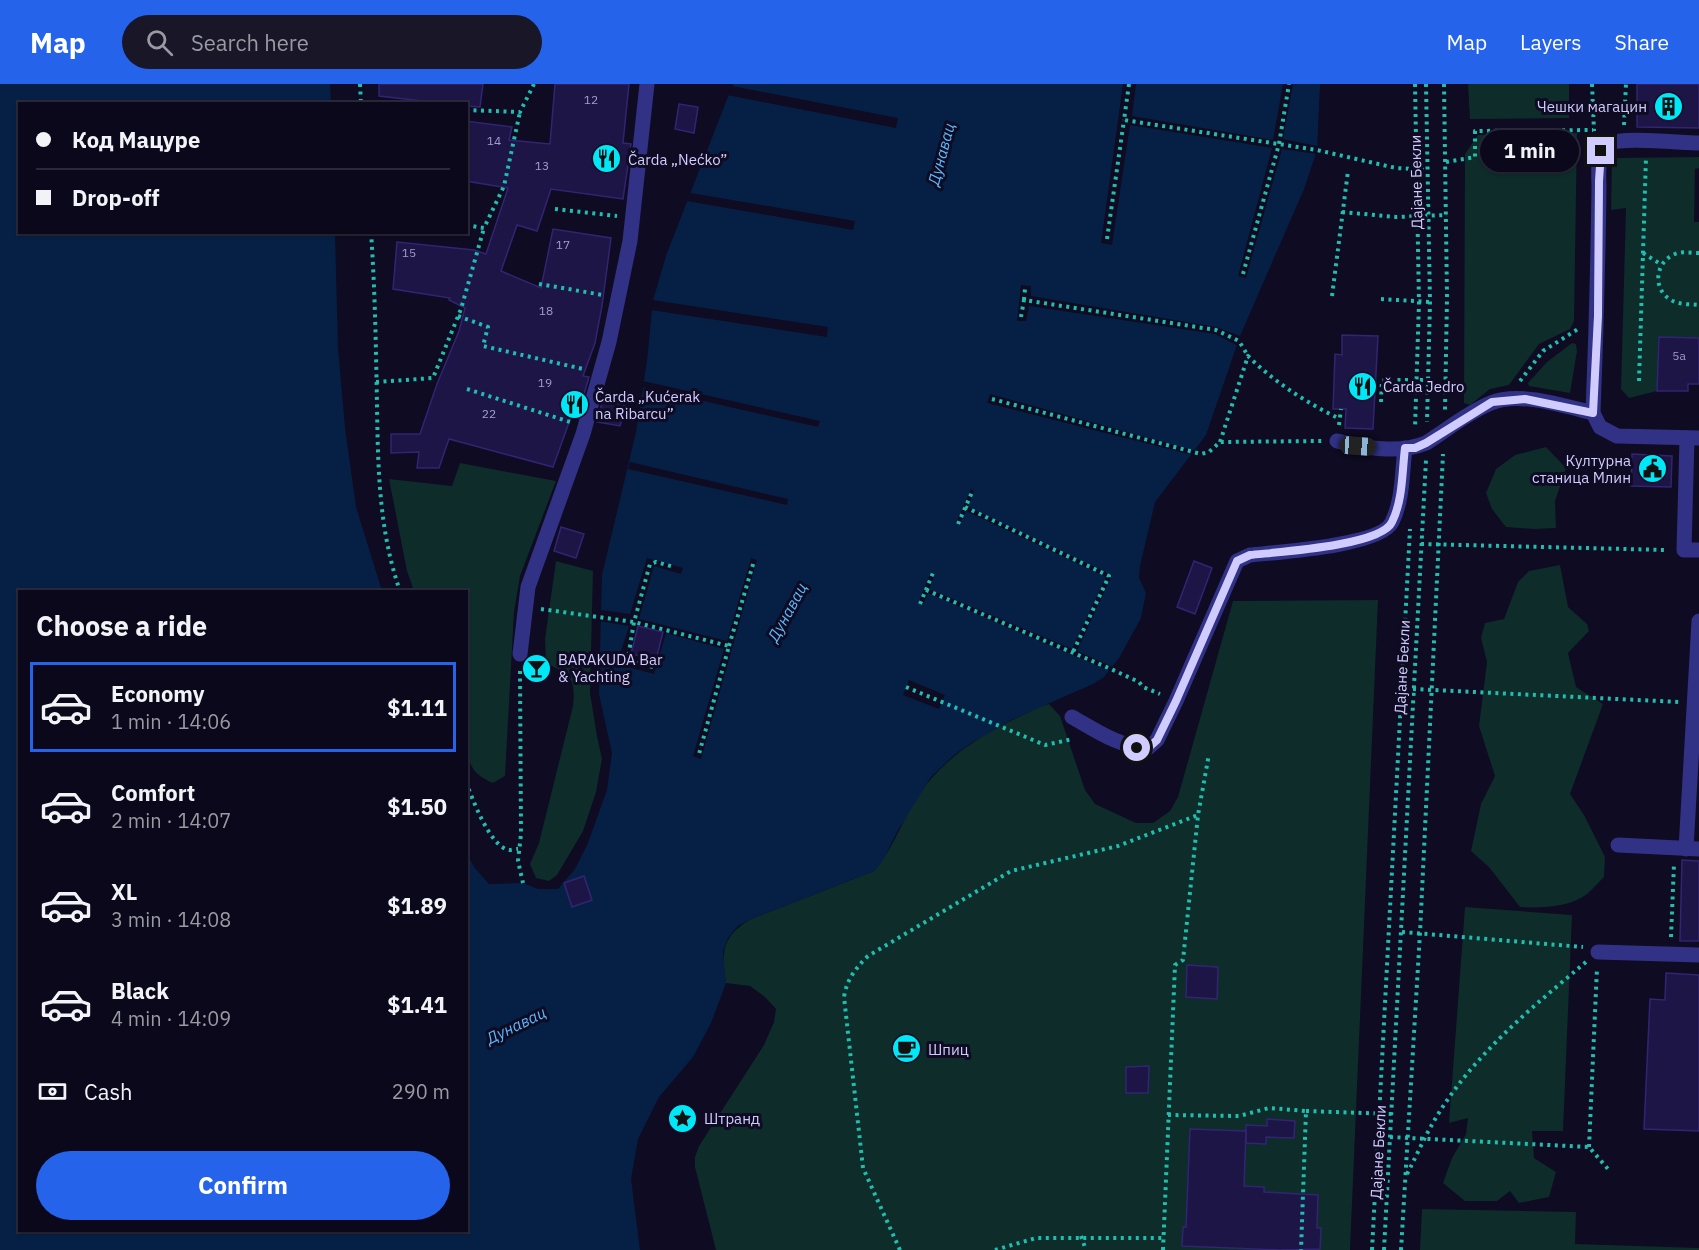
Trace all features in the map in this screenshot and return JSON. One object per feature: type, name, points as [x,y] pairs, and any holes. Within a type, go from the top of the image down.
[{"type":"lane","points":[[520,654],[528,587],[585,426],[601,373],[618,297],[630,241],[647,84]]},
{"type":"lane","points":[[1692,550],[1693,438],[1617,436],[1600,427],[1593,413],[1598,316],[1601,151],[1608,144],[1624,141],[1699,143]]},
{"type":"lane","points":[[1337,441],[1358,446],[1415,447],[1492,402],[1505,400],[1525,399],[1593,413]]},
{"type":"lane","points":[[1072,717],[1099,732],[1137,748],[1148,748],[1157,740],[1176,701],[1237,561],[1250,555],[1338,545],[1382,532],[1392,524],[1415,447]]},
{"type":"lane","points":[[1618,845],[1687,849],[1697,703],[1699,621]]},
{"type":"lane","points":[[1598,952],[1699,955]]},
{"type":"path","points":[[360,84],[362,102]]},
{"type":"path","points":[[376,382],[433,378],[458,316],[484,228],[504,186],[520,112],[534,84]]},
{"type":"path","points":[[1107,239],[1129,84]]},
{"type":"path","points":[[1243,274],[1279,144],[1289,84]]},
{"type":"path","points":[[1414,84],[1419,302],[1415,447]]},
{"type":"path","name":"Дајане Бекли","points":[[1384,1250],[1421,544],[1415,447],[1429,380],[1426,84]]},
{"type":"path","points":[[1401,1250],[1420,933],[1444,432],[1448,297],[1444,84]]},
{"type":"path","points":[[1592,84],[1593,130]]},
{"type":"path","points":[[1624,141],[1626,84]]},
{"type":"path","points":[[468,110],[520,112]]},
{"type":"path","points":[[1124,120],[1317,150],[1396,168],[1428,170]]},
{"type":"path","points":[[1446,162],[1475,157],[1475,131],[1593,130],[1608,144]]},
{"type":"path","points":[[1639,381],[1646,141]]},
{"type":"path","points":[[1332,296],[1348,171]]},
{"type":"path","points":[[555,209],[633,218]]},
{"type":"path","points":[[1342,212],[1396,218],[1447,215]]},
{"type":"path","points":[[468,225],[484,228]]},
{"type":"path","points":[[371,234],[378,487],[390,563],[400,590]]},
{"type":"path","points":[[1643,253],[1662,265]]},
{"type":"path","points":[[1699,253],[1674,254],[1662,265],[1658,280],[1664,295],[1678,303],[1699,305]]},
{"type":"path","points":[[539,284],[618,297]]},
{"type":"path","points":[[1022,317],[1025,289]]},
{"type":"path","points":[[1381,299],[1430,302]]},
{"type":"path","points":[[1024,300],[1216,330],[1239,341],[1248,356],[1261,368],[1316,407],[1340,419]]},
{"type":"path","points":[[458,316],[488,327],[483,346],[601,373]]},
{"type":"path","points":[[1505,400],[1543,351],[1598,316]]},
{"type":"path","points":[[992,399],[1205,454],[1220,442],[1248,356]]},
{"type":"path","points":[[1381,402],[1382,380],[1429,380]]},
{"type":"path","points":[[467,390],[585,426]]},
{"type":"path","points":[[1220,442],[1337,441]]},
{"type":"path","points":[[957,524],[973,490]]},
{"type":"path","points":[[965,507],[1109,576],[1073,652]]},
{"type":"path","points":[[1372,1250],[1411,519]]},
{"type":"path","points":[[1421,544],[1692,550]]},
{"type":"path","points":[[699,754],[754,561]]},
{"type":"path","points":[[653,667],[633,662],[628,658],[634,622],[650,564],[656,562],[675,567]]},
{"type":"path","points":[[920,604],[933,573]]},
{"type":"path","points":[[926,590],[1073,652],[1176,701]]},
{"type":"path","points":[[526,607],[634,622],[729,646]]},
{"type":"path","points":[[520,654],[521,834],[518,861],[523,883]]},
{"type":"path","points":[[906,687],[1045,745]]},
{"type":"path","points":[[1413,689],[1697,703]]},
{"type":"path","points":[[1163,1250],[1175,965],[1183,960],[1198,815],[1209,754]]},
{"type":"path","points":[[468,786],[490,835],[507,850],[519,849]]},
{"type":"path","points":[[900,1250],[863,1168],[844,997],[846,983],[855,969],[868,956],[1011,871],[1118,846],[1198,815]]},
{"type":"path","points":[[1671,954],[1687,849]]},
{"type":"path","points":[[1402,932],[1579,946]]},
{"type":"path","points":[[1406,1177],[1434,1120],[1471,1069],[1500,1038],[1598,952]]},
{"type":"path","points":[[1598,952],[1589,1147],[1608,1169]]},
{"type":"path","points":[[1168,1115],[1239,1116],[1269,1108],[1392,1114]]},
{"type":"path","points":[[1301,1250],[1306,1111]]},
{"type":"path","points":[[1390,1137],[1589,1147]]},
{"type":"path","points":[[995,1250],[1036,1238],[1081,1236],[1163,1238]]},
{"type":"path","points":[[1081,1236],[1086,1250]]},
{"type":"green space","points":[[1468,84],[1569,84],[1569,118],[1470,119]]},
{"type":"green space","points":[[1577,133],[1574,321],[1570,329],[1539,344],[1509,385],[1490,389],[1470,405],[1464,403],[1465,154],[1478,135]]},
{"type":"green space","points":[[1699,157],[1699,168],[1695,169],[1694,222],[1699,222],[1699,338],[1659,337],[1657,391],[1629,398],[1621,389],[1626,208],[1611,210],[1612,158]]},
{"type":"green space","points":[[1572,343],[1576,344],[1577,351],[1570,393],[1529,386],[1528,383],[1547,362]]},
{"type":"green space","points":[[1546,447],[1566,468],[1555,501],[1556,528],[1506,527],[1492,509],[1486,493],[1496,469],[1515,455]]},
{"type":"green space","points":[[460,463],[556,481],[520,576],[514,612],[505,776],[493,783],[476,772],[468,757],[468,590],[414,590],[407,571],[389,479],[452,486]]},
{"type":"green space","points":[[556,561],[593,571],[590,693],[602,759],[596,792],[583,831],[557,875],[549,881],[536,878],[530,864],[539,843],[574,697],[570,678],[546,663],[545,639]]},
{"type":"green space","points":[[1560,565],[1568,607],[1587,624],[1589,631],[1568,653],[1576,687],[1603,704],[1570,794],[1584,815],[1605,857],[1604,877],[1587,894],[1572,902],[1546,907],[1520,907],[1489,867],[1471,851],[1481,804],[1495,776],[1479,726],[1487,662],[1481,638],[1485,623],[1504,619],[1518,582],[1529,571]]},
{"type":"green space","points":[[1378,600],[1350,1250],[716,1250],[695,1167],[695,1157],[699,1146],[764,1045],[774,1022],[776,1009],[750,986],[726,983],[724,954],[726,946],[741,925],[874,871],[913,804],[938,771],[984,735],[1049,704],[1060,716],[1085,790],[1095,804],[1136,823],[1153,823],[1170,811],[1178,797],[1233,601]]},
{"type":"green space","points":[[1465,907],[1572,915],[1563,1131],[1532,1131],[1534,1158],[1556,1172],[1549,1197],[1519,1203],[1510,1191],[1497,1201],[1465,1201],[1443,1183],[1452,1158],[1466,1134],[1468,1118],[1449,1123]]},
{"type":"green space","points":[[1422,1209],[1576,1212],[1575,1244],[1699,1248],[1699,1250],[1420,1250]]},
{"type":"water","name":"Дунавац","points":[[0,84],[330,84],[331,102],[18,102],[18,234],[335,234],[338,347],[345,428],[356,507],[382,590],[18,590],[18,1232],[468,1232],[468,855],[474,867],[489,884],[523,883],[538,889],[558,889],[575,869],[588,843],[607,790],[612,753],[599,694],[602,575],[636,432],[647,361],[653,300],[667,253],[733,84],[1320,84],[1317,150],[1304,189],[1240,336],[1206,435],[1155,502],[1140,566],[1139,578],[1146,593],[1141,618],[1119,658],[1104,677],[1093,684],[1011,720],[953,756],[931,777],[898,830],[882,862],[874,871],[751,919],[738,926],[728,938],[723,952],[726,983],[711,1023],[693,1057],[659,1097],[638,1139],[631,1179],[640,1250],[0,1250]]},
{"type":"pier","points":[[1123,84],[1136,84],[1132,116],[1273,140],[1283,84],[1293,84],[1283,139],[1317,146],[1316,154],[1282,149],[1246,278],[1238,276],[1272,148],[1130,125],[1112,245],[1101,243]]},
{"type":"pier","points":[[732,86],[898,118],[896,128],[727,95]]},
{"type":"pier","points":[[691,193],[855,221],[853,230],[687,201]]},
{"type":"pier","points":[[1021,285],[1031,286],[1031,296],[1216,327],[1240,336],[1238,346],[1215,334],[1029,306],[1026,321],[1017,321]]},
{"type":"pier","points":[[653,300],[828,327],[827,337],[651,310]]},
{"type":"pier","points":[[643,381],[820,421],[818,427],[642,387]]},
{"type":"pier","points":[[990,394],[1196,451],[1192,455],[987,403]]},
{"type":"pier","points":[[630,462],[788,499],[787,505],[628,469]]},
{"type":"pier","points":[[971,489],[974,491],[968,507],[1112,575],[1077,651],[1115,668],[1112,672],[928,593],[923,605],[918,603],[931,572],[935,574],[929,589],[1072,649],[1106,577],[966,511],[959,525],[956,523]]},
{"type":"pier","points":[[647,558],[683,568],[681,574],[654,566],[639,619],[727,641],[751,558],[757,560],[701,759],[693,756],[724,649],[666,633],[654,674],[617,664],[629,626],[599,621],[600,610],[630,614]]},
{"type":"pier","points":[[909,680],[945,695],[939,709],[903,695]]},
{"type":"building","points":[[379,84],[483,84],[480,107],[468,106],[468,102],[432,102],[379,96]]},
{"type":"building","points":[[555,84],[629,84],[623,143],[631,144],[623,199],[551,189],[537,231],[517,225],[501,271],[541,288],[553,229],[611,238],[595,343],[583,376],[589,377],[577,418],[571,417],[553,467],[449,439],[439,468],[417,468],[419,452],[391,453],[391,434],[420,434],[437,384],[459,331],[465,308],[449,300],[450,298],[393,289],[397,242],[474,250],[486,254],[508,188],[468,181],[468,121],[512,127],[509,140],[550,144]]},
{"type":"building","name":"Чешки магацин","points":[[1637,84],[1699,84],[1699,128],[1637,127]]},
{"type":"building","points":[[679,104],[698,107],[694,133],[675,129]]},
{"type":"building","points":[[1342,335],[1378,336],[1373,429],[1345,428],[1346,409],[1333,409],[1335,354],[1342,355]]},
{"type":"building","points":[[1659,337],[1699,338],[1699,384],[1688,384],[1688,391],[1657,391]]},
{"type":"building","points":[[603,399],[626,406],[620,426],[597,422]]},
{"type":"building","points":[[1632,454],[1672,456],[1671,487],[1631,486]]},
{"type":"building","points":[[561,527],[584,534],[576,558],[554,551]]},
{"type":"building","points":[[1194,561],[1212,568],[1195,614],[1177,607]]},
{"type":"building","points":[[638,626],[663,632],[656,660],[631,654]]},
{"type":"building","points":[[1682,860],[1699,861],[1699,941],[1680,941]]},
{"type":"building","points":[[584,876],[592,900],[572,907],[564,883]]},
{"type":"building","points":[[1187,965],[1218,967],[1217,999],[1186,997]]},
{"type":"building","points":[[1666,973],[1699,975],[1699,1131],[1644,1129],[1650,999],[1665,1000]]},
{"type":"building","points":[[1149,1066],[1148,1093],[1126,1093],[1126,1067]]},
{"type":"building","points":[[1267,1119],[1295,1121],[1294,1138],[1266,1137],[1266,1144],[1246,1143],[1246,1125],[1267,1126]]},
{"type":"building","points":[[1190,1129],[1246,1131],[1244,1186],[1264,1187],[1264,1192],[1318,1195],[1317,1228],[1321,1228],[1320,1249],[1280,1250],[1182,1246],[1183,1227],[1186,1227]]},
{"type":"place","name":"Чешки магацин","points":[[1668,106]]},
{"type":"place","name":"Čarda „Nećko”","points":[[607,159]]},
{"type":"place","name":"Čarda Jedro","points":[[1362,386]]},
{"type":"place","name":"Čarda „Kućerak na Ribarcu”","points":[[574,405]]},
{"type":"place","name":"Културна станица Млин","points":[[1652,469]]},
{"type":"place","name":"BARAKUDA Bar & Yachting","points":[[537,668]]},
{"type":"place","name":"Шпиц","points":[[907,1049]]},
{"type":"place","name":"Штранд","points":[[683,1118]]},
{"type":"route","points":[[1137,748],[1148,748],[1157,740],[1237,561],[1250,555],[1338,545],[1382,532],[1392,524],[1398,503],[1405,448],[1415,448],[1426,443],[1492,402],[1525,399],[1593,413],[1598,316],[1601,151]]}]
